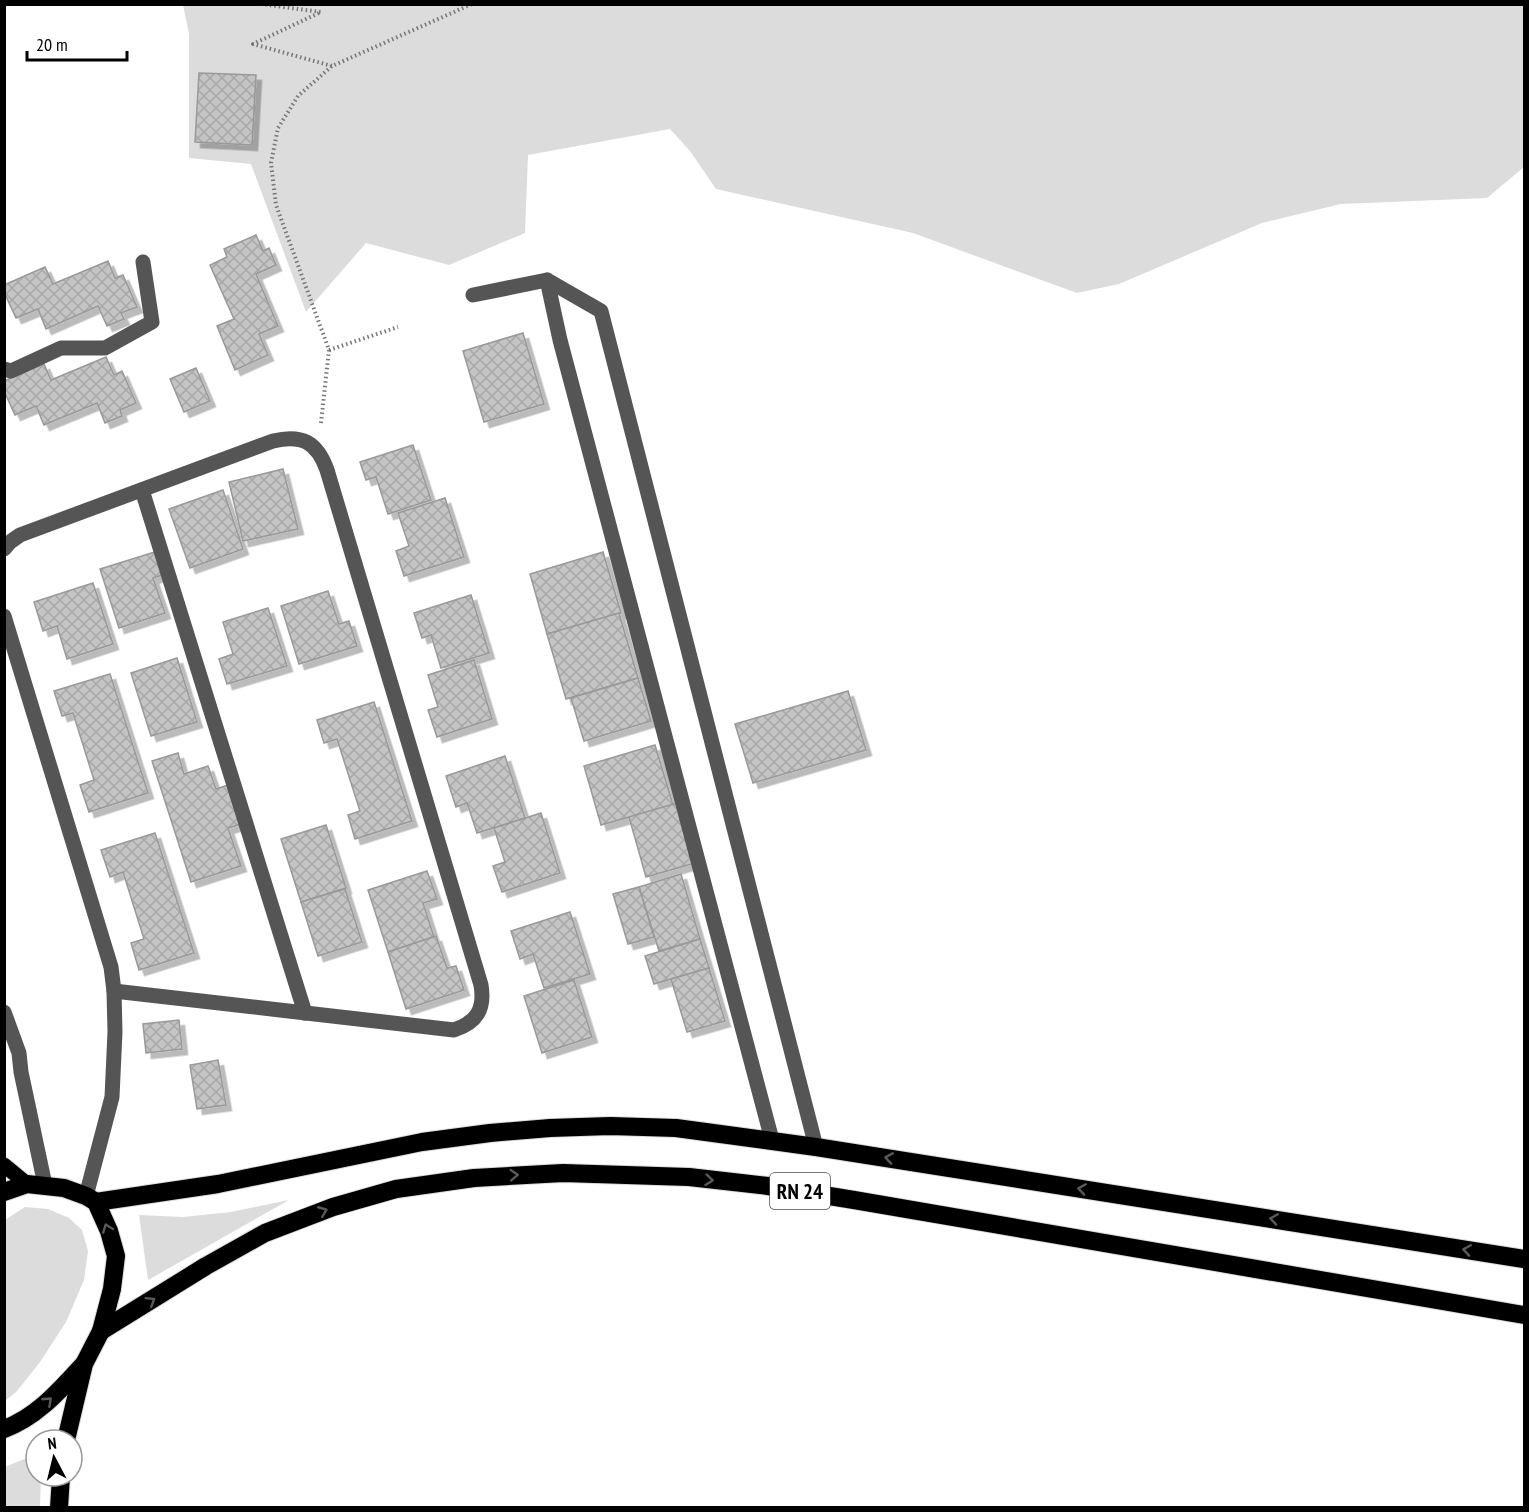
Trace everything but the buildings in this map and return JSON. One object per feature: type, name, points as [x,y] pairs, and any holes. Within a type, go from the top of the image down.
[{"type":"highway","name":"RN 24","points":[[91,1199],[218,1184],[423,1142],[490,1133],[610,1126],[676,1128],[772,1140],[1524,1259]]},
{"type":"highway","name":"RN 24","points":[[100,1331],[265,1233],[333,1207],[396,1189],[474,1178],[563,1173],[689,1178],[768,1186],[1524,1315]]},
{"type":"highway","points":[[4,1192],[36,1184],[64,1188],[91,1199],[109,1231],[116,1256],[112,1289],[100,1331],[84,1364],[69,1428]]},
{"type":"highway","points":[[4,1429],[36,1413],[84,1364]]},
{"type":"highway","points":[[59,1508],[60,1488]]},
{"type":"main road","points":[[4,1165],[36,1184]]},
{"type":"street","points":[[4,369],[11,371],[61,348],[105,348],[152,322],[143,262]]},
{"type":"street","points":[[473,294],[547,280],[601,311],[816,1147]]},
{"type":"street","points":[[547,280],[560,340],[772,1140]]},
{"type":"street","points":[[4,549],[20,535],[279,439],[301,439],[313,446],[323,457],[483,997],[481,1008],[474,1019],[454,1030],[114,991]]},
{"type":"street","points":[[142,490],[305,1013]]},
{"type":"street","points":[[4,616],[111,967],[115,1032],[112,1097],[91,1199]]},
{"type":"street","points":[[4,1012],[19,1053],[36,1184]]},
{"type":"path","points":[[261,4],[321,12],[253,44],[332,66]]},
{"type":"path","points":[[313,446],[320,433],[329,350],[276,205],[271,163],[278,128],[298,96],[332,66],[472,4]]},
{"type":"path","points":[[329,350],[398,327]]},
{"type":"shaded area","points":[[183,5],[1524,5],[1524,167],[1487,198],[1341,204],[1262,223],[1119,284],[1077,293],[913,233],[716,189],[690,151],[670,129],[528,155],[525,233],[449,265],[366,243],[306,312],[251,164],[189,158],[189,34]]},
{"type":"shaded area","points":[[289,1200],[148,1280],[139,1215],[183,1217],[231,1212]]},
{"type":"shaded area","points":[[25,1207],[48,1209],[69,1218],[82,1230],[88,1251],[84,1280],[66,1322],[40,1362],[17,1391],[5,1401],[5,1220]]},
{"type":"shaded area","points":[[24,1459],[24,1488],[41,1488],[40,1507],[5,1507],[5,1467]]}]
